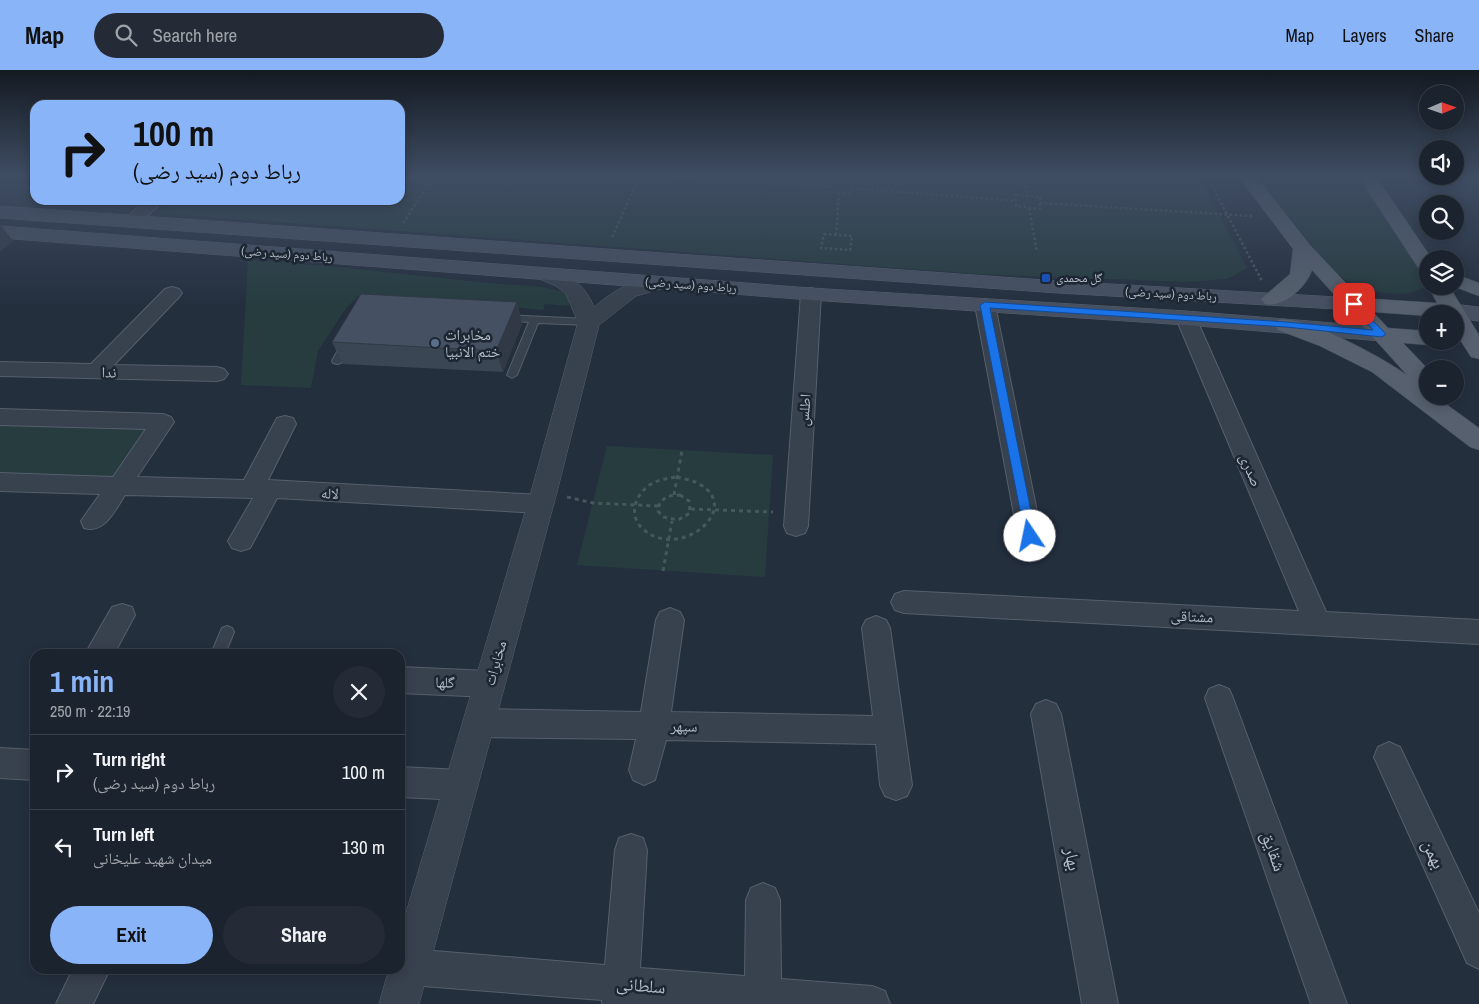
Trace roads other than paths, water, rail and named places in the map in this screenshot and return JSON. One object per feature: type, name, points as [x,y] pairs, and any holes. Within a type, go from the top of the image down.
[{"type":"main road","name":"رباط دوم (سید رضی)","points":[[111,220],[1120,291],[1354,304]]},
{"type":"main road","points":[[1282,220],[1303,249],[1419,374]]},
{"type":"main road","points":[[1395,220],[1419,255]]},
{"type":"main road","name":"رباط دوم (سید رضی)","points":[[0,232],[660,283],[1286,325],[1382,334]]},
{"type":"main road","points":[[1272,299],[1297,281],[1304,266],[1303,249]]},
{"type":"main road","points":[[1464,284],[1479,290]]},
{"type":"main road","points":[[1120,291],[1129,298],[1132,306],[1128,314]]},
{"type":"main road","points":[[1354,304],[1419,310]]},
{"type":"main road","points":[[1464,313],[1479,314]]},
{"type":"main road","points":[[1286,325],[1328,341],[1380,367],[1479,440]]},
{"type":"main road","points":[[1464,332],[1471,345]]},
{"type":"main road","points":[[1382,334],[1419,337]]},
{"type":"main road","points":[[1447,405],[1479,440]]},
{"type":"street","points":[[544,274],[571,284],[579,294],[589,322],[626,291],[640,286],[660,283]]},
{"type":"street","points":[[96,371],[172,293]]},
{"type":"street","name":"اطلس","points":[[796,526],[811,294]]},
{"type":"street","points":[[985,305],[1030,536]]},
{"type":"street","name":"صدری","points":[[1186,318],[1317,622]]},
{"type":"street","name":"مخابرات","points":[[400,1004],[541,504],[589,322]]},
{"type":"street","name":"ندا","points":[[0,369],[217,374]]},
{"type":"street","points":[[0,417],[163,422],[94,521]]},
{"type":"street","points":[[241,542],[285,424]]},
{"type":"street","name":"لاله","points":[[0,482],[260,489],[541,504]]},
{"type":"street","name":"مشتاقی","points":[[904,602],[1317,622],[1479,632]]},
{"type":"street","points":[[102,649],[122,615]]},
{"type":"street","points":[[644,770],[654,726],[670,620]]},
{"type":"street","points":[[876,628],[896,785]]},
{"type":"street","name":"گلها","points":[[405,680],[489,684]]},
{"type":"street","name":"شقایق","points":[[1218,698],[1328,1004]]},
{"type":"street","name":"بهار","points":[[1046,714],[1100,1004]]},
{"type":"street","name":"سپهر","points":[[478,723],[889,730]]},
{"type":"street","name":"بهمن","points":[[1389,756],[1479,951]]},
{"type":"street","points":[[0,763],[30,765]]},
{"type":"street","points":[[405,782],[461,785]]},
{"type":"street","points":[[622,994],[631,850]]},
{"type":"street","points":[[763,900],[764,995]]},
{"type":"street","name":"سلطانی","points":[[410,967],[622,994],[764,995],[872,1004]]},
{"type":"street","points":[[74,1004],[89,974]]},
{"type":"lane","points":[[495,317],[589,322]]},
{"type":"lane","points":[[512,376],[535,319]]},
{"type":"lane","points":[[337,361],[351,336]]},
{"type":"lane","points":[[220,649],[227,632]]},
{"type":"place","name":"گل محمدی","points":[[1046,278]]},
{"type":"place","name":"مخابرات ختم الانبیا","points":[[435,343]]}]
